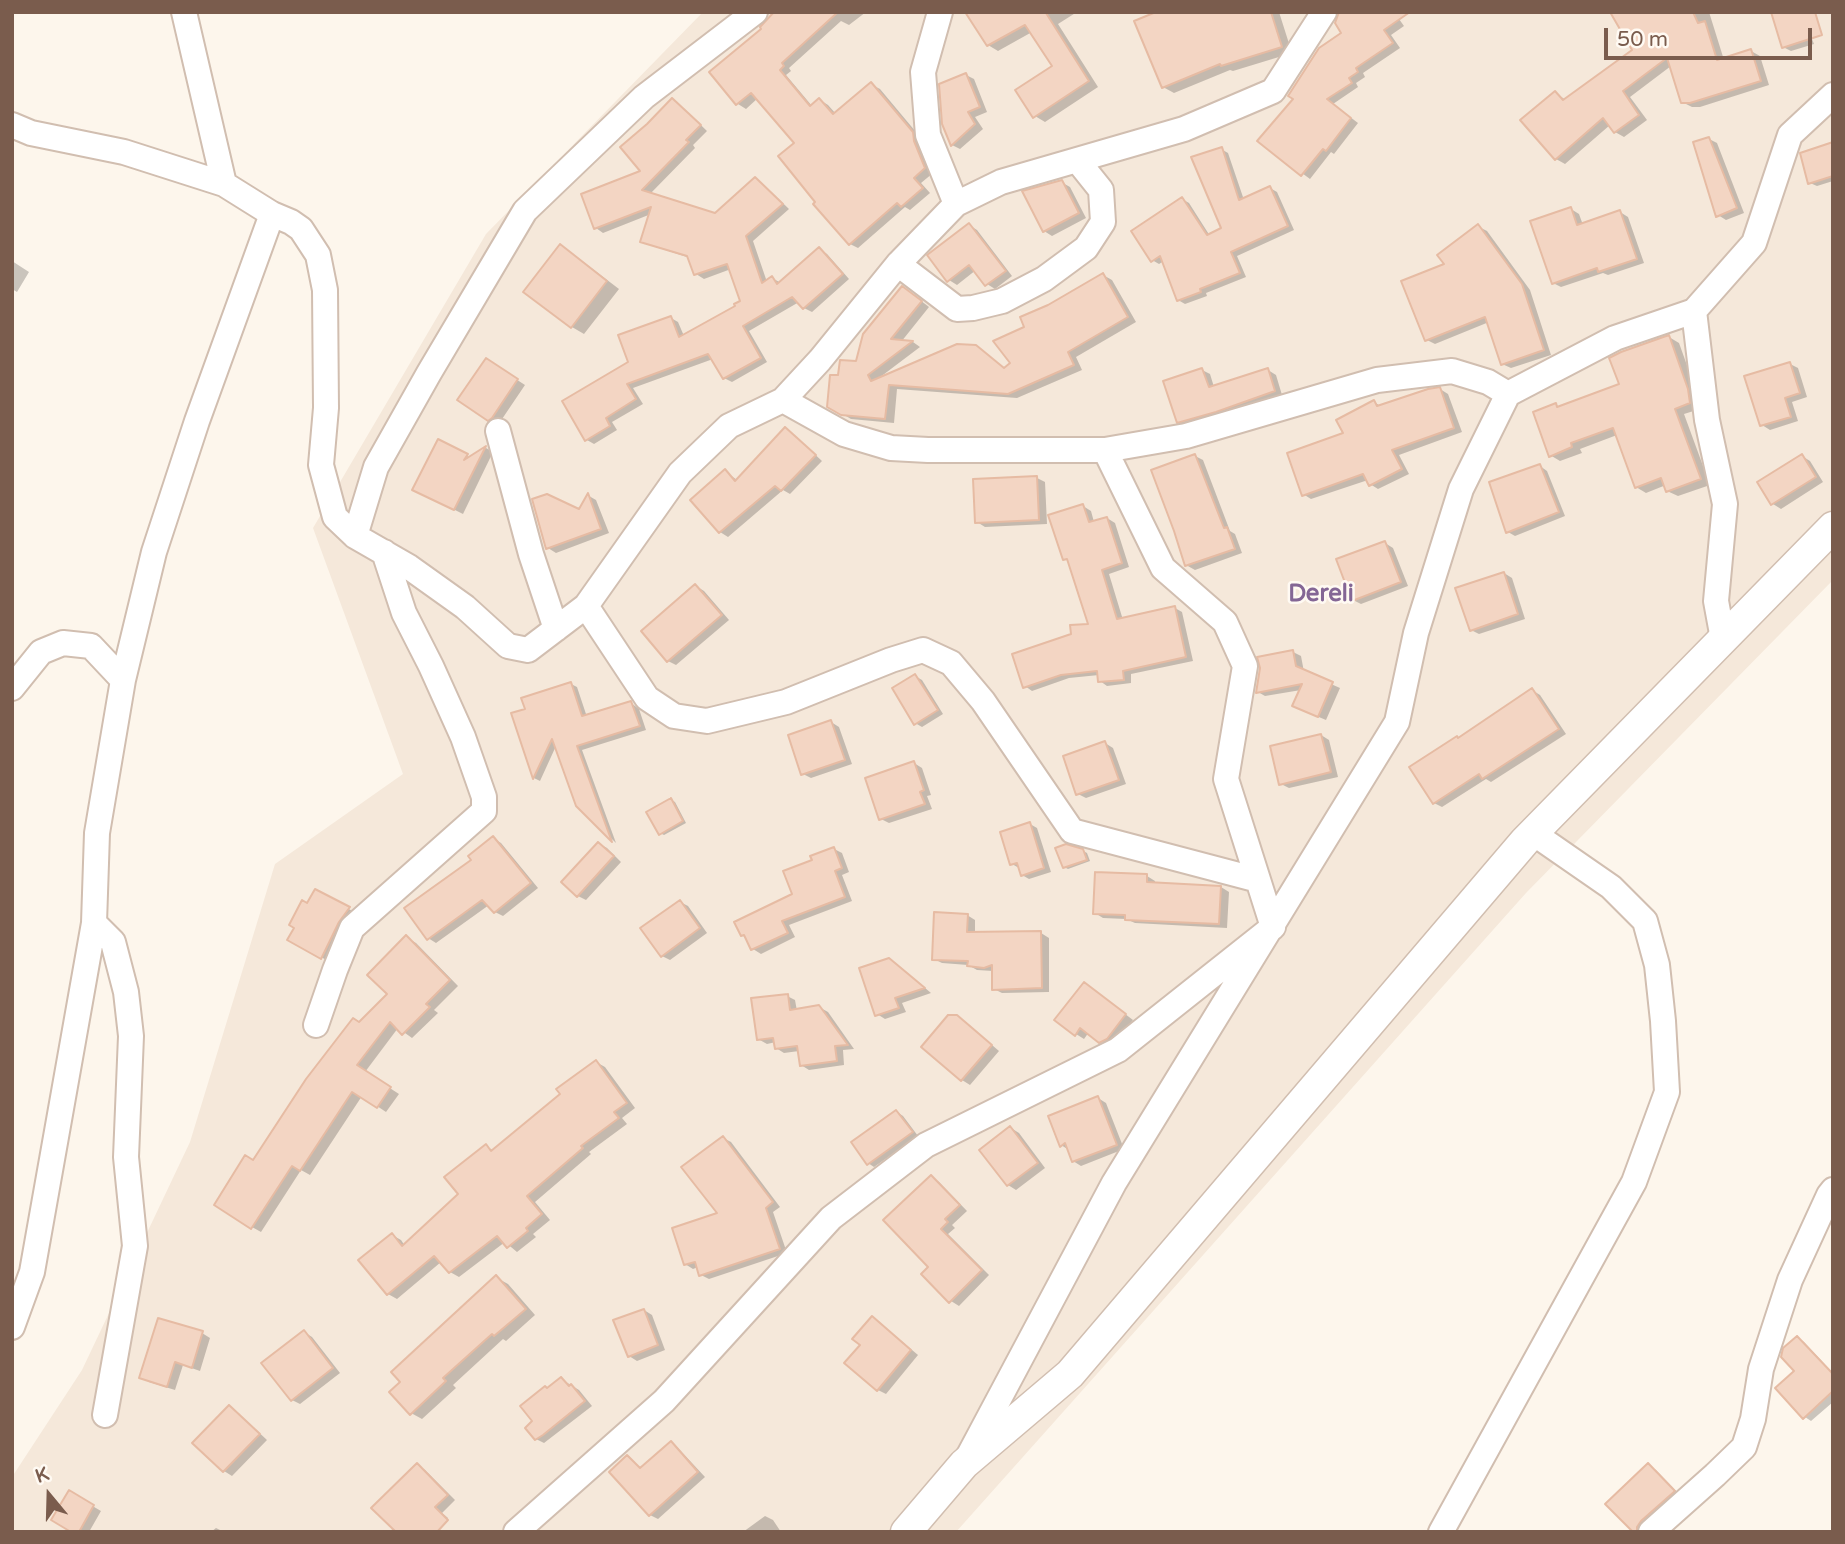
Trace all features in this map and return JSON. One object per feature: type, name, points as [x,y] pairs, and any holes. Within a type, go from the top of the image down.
[{"type":"street","points":[[184,12],[224,184]]},
{"type":"street","points":[[355,536],[376,467],[525,211],[644,97],[755,12]]},
{"type":"street","points":[[940,12],[923,72],[928,135],[956,204]]},
{"type":"street","points":[[12,125],[32,133],[124,152],[224,184],[301,229],[318,255],[325,290],[326,408],[321,465],[335,517],[355,536],[409,567],[465,607],[509,646],[528,650],[586,606],[680,473],[729,426],[783,400],[898,264],[956,204],[1001,182],[1184,128],[1273,91],[1324,12]]},
{"type":"street","points":[[964,1464],[1115,1183],[1397,722],[1416,633],[1461,489],[1508,394],[1615,338],[1694,311],[1754,243],[1790,135],[1833,95]]},
{"type":"street","points":[[898,264],[957,309],[1002,301],[1044,279],[1086,248],[1103,222],[1101,190],[1077,160]]},
{"type":"street","points":[[12,1327],[32,1272],[94,923],[97,833],[123,680],[154,552],[197,421],[272,214]]},
{"type":"street","points":[[1694,311],[1707,420],[1725,504],[1716,601],[1723,639]]},
{"type":"street","points":[[783,400],[844,434],[891,448],[1105,450],[1186,436],[1377,380],[1452,371],[1488,382],[1508,394]]},
{"type":"street","points":[[498,431],[531,554],[556,629]]},
{"type":"street","points":[[1105,450],[1163,568],[1225,622],[1245,666],[1226,779],[1273,927]]},
{"type":"street","points":[[906,1532],[964,1464],[1070,1374],[1533,833],[1833,527]]},
{"type":"street","points":[[316,1025],[352,928],[484,811],[484,797],[463,737],[404,614],[384,552]]},
{"type":"street","points":[[586,606],[647,698],[674,716],[706,721],[786,702],[923,650],[951,663],[983,701],[1072,831],[1258,880]]},
{"type":"street","points":[[12,688],[41,652],[63,643],[91,646],[123,680]]},
{"type":"street","points":[[1441,1532],[1634,1182],[1667,1092],[1657,965],[1645,920],[1611,887],[1533,833]]},
{"type":"street","points":[[94,923],[113,942],[125,992],[131,1036],[126,1157],[135,1247],[105,1415]]},
{"type":"street","points":[[516,1532],[664,1401],[831,1218],[926,1145],[1118,1049],[1273,927]]},
{"type":"street","points":[[1651,1532],[1744,1447],[1754,1419],[1762,1369],[1790,1280],[1833,1190]]},
{"type":"shaded area","points":[[703,12],[1833,12],[1833,580],[1526,893],[956,1532],[12,1532],[12,1477],[82,1370],[190,1142],[275,864],[403,774],[313,528],[486,234]]},
{"type":"building","points":[[774,12],[838,12],[782,63],[784,66],[780,70],[810,106],[819,98],[833,114],[871,82],[913,132],[925,168],[914,178],[923,188],[901,207],[897,203],[849,245],[813,204],[815,202],[778,156],[794,143],[751,93],[736,105],[709,72],[761,29]]},
{"type":"building","points":[[965,12],[1048,12],[1046,13],[1089,81],[1033,118],[1015,90],[1052,66],[1025,25],[987,46]]},
{"type":"building","points":[[1156,12],[1271,12],[1282,47],[1221,66],[1220,64],[1162,88],[1134,21]]},
{"type":"building","points":[[1339,12],[1410,12],[1384,30],[1393,43],[1356,68],[1358,72],[1349,78],[1352,83],[1327,99],[1351,118],[1326,151],[1323,149],[1301,176],[1257,141],[1293,99],[1288,96],[1319,48],[1341,33],[1335,23]]},
{"type":"building","points":[[1610,12],[1693,12],[1698,23],[1705,21],[1717,60],[1751,49],[1761,81],[1690,103],[1681,103],[1667,58],[1623,91],[1639,115],[1614,133],[1603,118],[1555,160],[1520,120],[1555,91],[1563,100],[1632,50]]},
{"type":"building","points":[[1771,12],[1815,12],[1822,35],[1782,48]]},
{"type":"building","points":[[966,73],[980,107],[968,112],[975,124],[951,146],[942,124],[939,84]]},
{"type":"building","points":[[672,98],[701,125],[686,140],[689,142],[642,190],[715,213],[755,177],[783,204],[746,236],[762,283],[772,276],[777,284],[819,247],[843,274],[803,309],[792,297],[743,326],[761,358],[723,379],[708,354],[627,384],[636,399],[606,418],[610,426],[585,441],[562,401],[628,362],[618,335],[671,316],[679,337],[740,301],[727,264],[694,275],[687,256],[640,242],[651,207],[594,229],[581,194],[640,171],[620,147]]},
{"type":"building","points":[[1709,137],[1737,208],[1716,217],[1693,142]]},
{"type":"building","points":[[1833,142],[1833,176],[1808,184],[1800,153]]},
{"type":"building","points":[[1222,147],[1239,200],[1270,186],[1288,226],[1231,252],[1240,273],[1177,301],[1160,256],[1151,262],[1131,231],[1182,197],[1207,235],[1221,228],[1191,157]]},
{"type":"building","points":[[1062,180],[1079,213],[1043,232],[1022,191]]},
{"type":"building","points":[[1571,207],[1577,225],[1620,210],[1637,259],[1598,272],[1597,268],[1552,284],[1530,221]]},
{"type":"building","points":[[969,223],[1006,271],[985,286],[969,265],[947,282],[927,255]]},
{"type":"building","points":[[1478,224],[1522,284],[1544,350],[1501,365],[1485,317],[1425,341],[1401,281],[1444,264],[1437,255]]},
{"type":"building","points":[[560,244],[607,281],[571,328],[523,292]]},
{"type":"building","points":[[1103,273],[1128,317],[1068,352],[1074,365],[1008,394],[889,385],[885,419],[841,415],[827,407],[830,375],[838,375],[840,360],[856,361],[863,334],[902,286],[922,301],[891,339],[913,341],[868,375],[871,381],[957,344],[976,345],[1004,368],[1010,363],[993,341],[1024,327],[1020,317],[1048,305]]},
{"type":"building","points":[[1669,335],[1688,389],[1690,403],[1675,409],[1701,479],[1666,492],[1661,478],[1635,488],[1613,428],[1571,443],[1572,447],[1549,457],[1533,412],[1556,403],[1557,407],[1619,384],[1609,358]]},
{"type":"building","points":[[486,358],[518,379],[488,421],[457,400]]},
{"type":"building","points":[[1790,362],[1800,393],[1785,398],[1791,417],[1760,426],[1744,376]]},
{"type":"building","points":[[1202,368],[1209,387],[1268,368],[1275,391],[1177,423],[1163,381]]},
{"type":"building","points":[[1440,387],[1454,428],[1392,450],[1402,469],[1369,486],[1363,474],[1302,496],[1287,453],[1343,433],[1336,420],[1374,400],[1377,406]]},
{"type":"building","points":[[785,427],[816,455],[781,491],[775,486],[719,533],[690,500],[725,469],[735,481]]},
{"type":"building","points":[[438,439],[468,454],[464,460],[486,446],[454,510],[412,490]]},
{"type":"building","points":[[1195,454],[1235,549],[1185,566],[1151,470]]},
{"type":"building","points":[[1802,454],[1816,477],[1771,505],[1757,482]]},
{"type":"building","points":[[1540,464],[1559,512],[1506,533],[1489,482]]},
{"type":"building","points":[[1037,476],[1039,520],[975,523],[973,479]]},
{"type":"building","points":[[588,493],[601,529],[546,549],[532,499],[547,494],[579,509]]},
{"type":"building","points":[[1083,504],[1089,522],[1107,517],[1122,563],[1102,570],[1117,619],[1175,606],[1186,657],[1123,671],[1124,680],[1098,682],[1097,671],[1061,675],[1023,688],[1012,654],[1071,634],[1070,625],[1088,624],[1067,559],[1063,560],[1048,515]]},
{"type":"building","points":[[1385,541],[1401,582],[1352,601],[1336,559]]},
{"type":"building","points":[[1504,572],[1518,614],[1470,631],[1455,588]]},
{"type":"building","points":[[695,584],[722,615],[667,662],[641,631]]},
{"type":"building","points":[[1293,650],[1296,666],[1333,682],[1318,717],[1292,706],[1302,684],[1256,693],[1260,668],[1257,657]]},
{"type":"building","points":[[915,674],[938,710],[914,725],[892,688]]},
{"type":"building","points":[[571,682],[582,716],[631,701],[640,726],[577,746],[612,842],[576,806],[552,739],[533,779],[511,713],[525,709],[521,698]]},
{"type":"building","points":[[1532,688],[1559,729],[1482,779],[1479,774],[1433,804],[1409,767]]},
{"type":"building","points":[[831,720],[845,760],[801,775],[788,735]]},
{"type":"building","points":[[1321,734],[1331,772],[1279,785],[1270,746]]},
{"type":"building","points":[[1105,741],[1119,780],[1076,795],[1063,756]]},
{"type":"building","points":[[914,761],[924,790],[920,792],[925,804],[879,820],[865,778]]},
{"type":"building","points":[[671,798],[683,821],[659,835],[646,812]]},
{"type":"building","points":[[1030,822],[1044,868],[1021,876],[1017,863],[1010,865],[1000,832]]},
{"type":"building","points":[[493,836],[531,883],[494,913],[482,900],[427,940],[404,908],[471,860],[468,856]]},
{"type":"building","points":[[598,842],[614,856],[577,897],[561,882]]},
{"type":"building","points":[[1066,844],[1083,849],[1087,860],[1063,868],[1055,848]]},
{"type":"building","points":[[834,847],[842,868],[835,871],[845,897],[782,921],[788,933],[751,950],[734,922],[792,894],[783,871],[812,860],[810,856]]},
{"type":"building","points":[[1095,872],[1147,874],[1147,882],[1221,886],[1219,924],[1125,920],[1125,915],[1093,914]]},
{"type":"building","points":[[315,889],[350,907],[339,922],[321,959],[287,940],[294,928],[289,925],[302,900],[307,903]]},
{"type":"building","points":[[680,900],[700,928],[661,957],[640,928]]},
{"type":"building","points":[[934,912],[968,914],[967,932],[1041,931],[1042,988],[992,990],[992,965],[984,968],[967,966],[968,961],[932,960]]},
{"type":"building","points":[[406,935],[450,980],[426,1004],[430,1007],[402,1035],[390,1022],[357,1065],[391,1087],[377,1108],[352,1092],[300,1171],[292,1166],[251,1229],[214,1205],[245,1155],[253,1160],[306,1079],[353,1018],[359,1022],[387,994],[367,975]]},
{"type":"building","points":[[889,958],[925,988],[895,998],[899,1008],[875,1016],[859,968]]},
{"type":"building","points":[[1084,982],[1126,1014],[1107,1039],[1099,1043],[1080,1028],[1075,1036],[1054,1020]]},
{"type":"building","points":[[788,994],[790,1010],[819,1005],[848,1045],[835,1046],[837,1061],[800,1066],[797,1046],[775,1049],[773,1038],[757,1040],[751,998]]},
{"type":"building","points":[[948,1015],[957,1015],[992,1045],[961,1081],[921,1047]]},
{"type":"building","points":[[596,1060],[627,1103],[614,1112],[619,1118],[581,1146],[583,1148],[527,1196],[542,1214],[526,1228],[528,1231],[507,1248],[497,1236],[449,1273],[434,1256],[387,1295],[358,1260],[392,1233],[402,1246],[458,1194],[444,1177],[486,1144],[491,1151],[560,1094],[556,1089]]},
{"type":"building","points":[[1098,1096],[1117,1145],[1072,1162],[1065,1143],[1060,1147],[1048,1116]]},
{"type":"building","points":[[896,1110],[913,1132],[867,1165],[851,1142]]},
{"type":"building","points":[[1010,1126],[1038,1163],[1007,1186],[979,1150]]},
{"type":"building","points":[[723,1136],[773,1202],[766,1208],[780,1249],[699,1276],[695,1262],[684,1265],[672,1228],[717,1213],[681,1167]]},
{"type":"building","points":[[931,1175],[960,1205],[945,1219],[948,1222],[941,1229],[982,1270],[949,1303],[921,1274],[928,1267],[883,1220]]},
{"type":"building","points":[[496,1275],[526,1309],[494,1336],[492,1334],[443,1378],[446,1381],[410,1415],[389,1392],[400,1382],[391,1372]]},
{"type":"building","points":[[644,1309],[658,1345],[628,1357],[613,1320]]},
{"type":"building","points":[[872,1316],[911,1350],[877,1391],[844,1363],[860,1345],[852,1339]]},
{"type":"building","points":[[158,1318],[203,1331],[192,1368],[175,1362],[167,1387],[139,1378]]},
{"type":"building","points":[[304,1330],[333,1368],[291,1401],[261,1363]]},
{"type":"building","points":[[1797,1336],[1833,1374],[1833,1391],[1803,1419],[1775,1388],[1794,1371],[1781,1357],[1783,1348]]},
{"type":"building","points":[[561,1377],[569,1386],[571,1384],[585,1401],[535,1440],[525,1428],[532,1421],[520,1406]]},
{"type":"building","points":[[229,1405],[260,1434],[223,1472],[192,1443]]},
{"type":"building","points":[[671,1441],[698,1472],[649,1516],[609,1472],[627,1455],[640,1468]]},
{"type":"building","points":[[417,1463],[448,1495],[435,1507],[448,1520],[437,1532],[396,1532],[371,1508]]},
{"type":"building","points":[[1648,1463],[1675,1491],[1641,1521],[1637,1532],[1633,1532],[1605,1504]]},
{"type":"building","points":[[69,1490],[94,1505],[79,1532],[71,1532],[51,1520]]},
{"type":"district","name":"Dereli","points":[[1321,595]]}]
